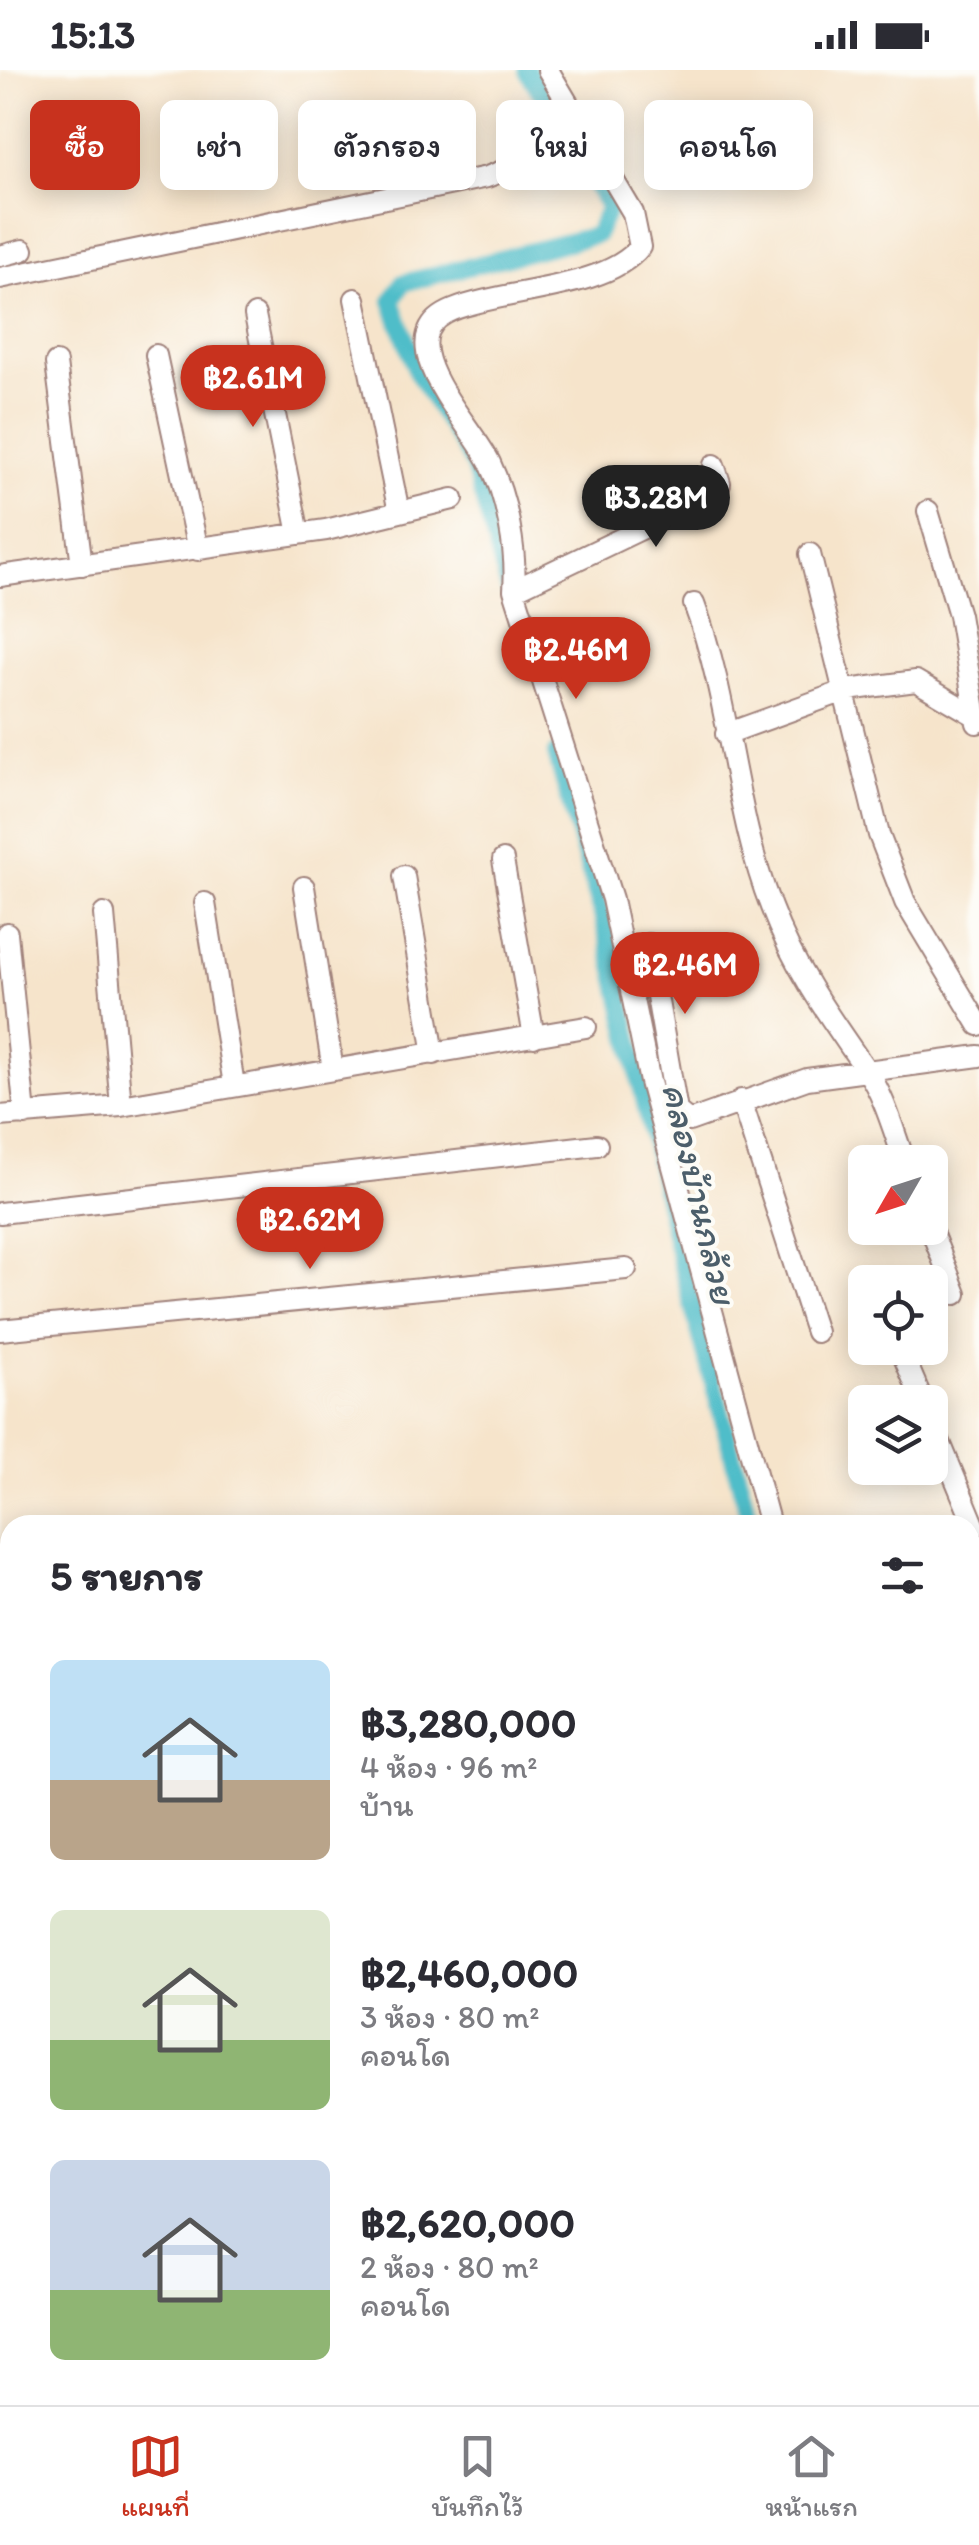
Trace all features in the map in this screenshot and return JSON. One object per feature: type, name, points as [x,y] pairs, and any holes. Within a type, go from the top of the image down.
[{"type":"street","points":[[548,70],[565,100]]},
{"type":"street","points":[[0,278],[496,174]]},
{"type":"street","points":[[617,190],[642,238],[633,255],[580,278],[446,313],[428,328],[425,345],[437,377],[492,466],[516,564],[514,590],[612,898],[650,1082],[767,1515]]},
{"type":"street","points":[[0,256],[23,250]]},
{"type":"street","points":[[355,299],[399,512]]},
{"type":"street","points":[[255,316],[299,534]]},
{"type":"street","points":[[156,354],[198,550]]},
{"type":"street","points":[[56,363],[82,565]]},
{"type":"street","points":[[514,590],[712,495],[720,483],[714,465]]},
{"type":"street","points":[[0,576],[299,534],[453,498]]},
{"type":"street","points":[[928,511],[959,616],[978,722]]},
{"type":"street","points":[[810,554],[847,690],[879,835],[905,902],[979,1025]]},
{"type":"street","points":[[694,604],[711,648],[726,734],[770,904],[824,1012],[867,1072],[898,1145]]},
{"type":"street","points":[[726,734],[847,690],[916,681],[978,722]]},
{"type":"street","points":[[503,860],[534,1037]]},
{"type":"street","points":[[404,876],[434,1054]]},
{"type":"street","points":[[304,887],[332,1070]]},
{"type":"street","points":[[205,903],[234,1084]]},
{"type":"street","points":[[104,914],[121,1106]]},
{"type":"street","points":[[7,933],[25,1115]]},
{"type":"street","points":[[648,944],[677,1111],[689,1121],[701,1120],[741,1100],[808,1079],[979,1056]]},
{"type":"street","points":[[0,1116],[121,1106],[586,1026]]},
{"type":"street","points":[[741,1100],[816,1332]]},
{"type":"street","points":[[0,1213],[596,1145]]},
{"type":"street","points":[[937,1245],[956,1294]]},
{"type":"street","points":[[0,1330],[626,1269]]},
{"type":"street","points":[[948,1460],[972,1515]]},
{"type":"waterway","name":"คลองบ้านกล้วย","points":[[511,595],[473,463],[417,372],[392,301],[403,283],[596,235],[609,208],[527,70]]},
{"type":"waterway","name":"คลองบ้านกล้วย","points":[[556,754],[604,921],[679,1255],[748,1515]]}]
